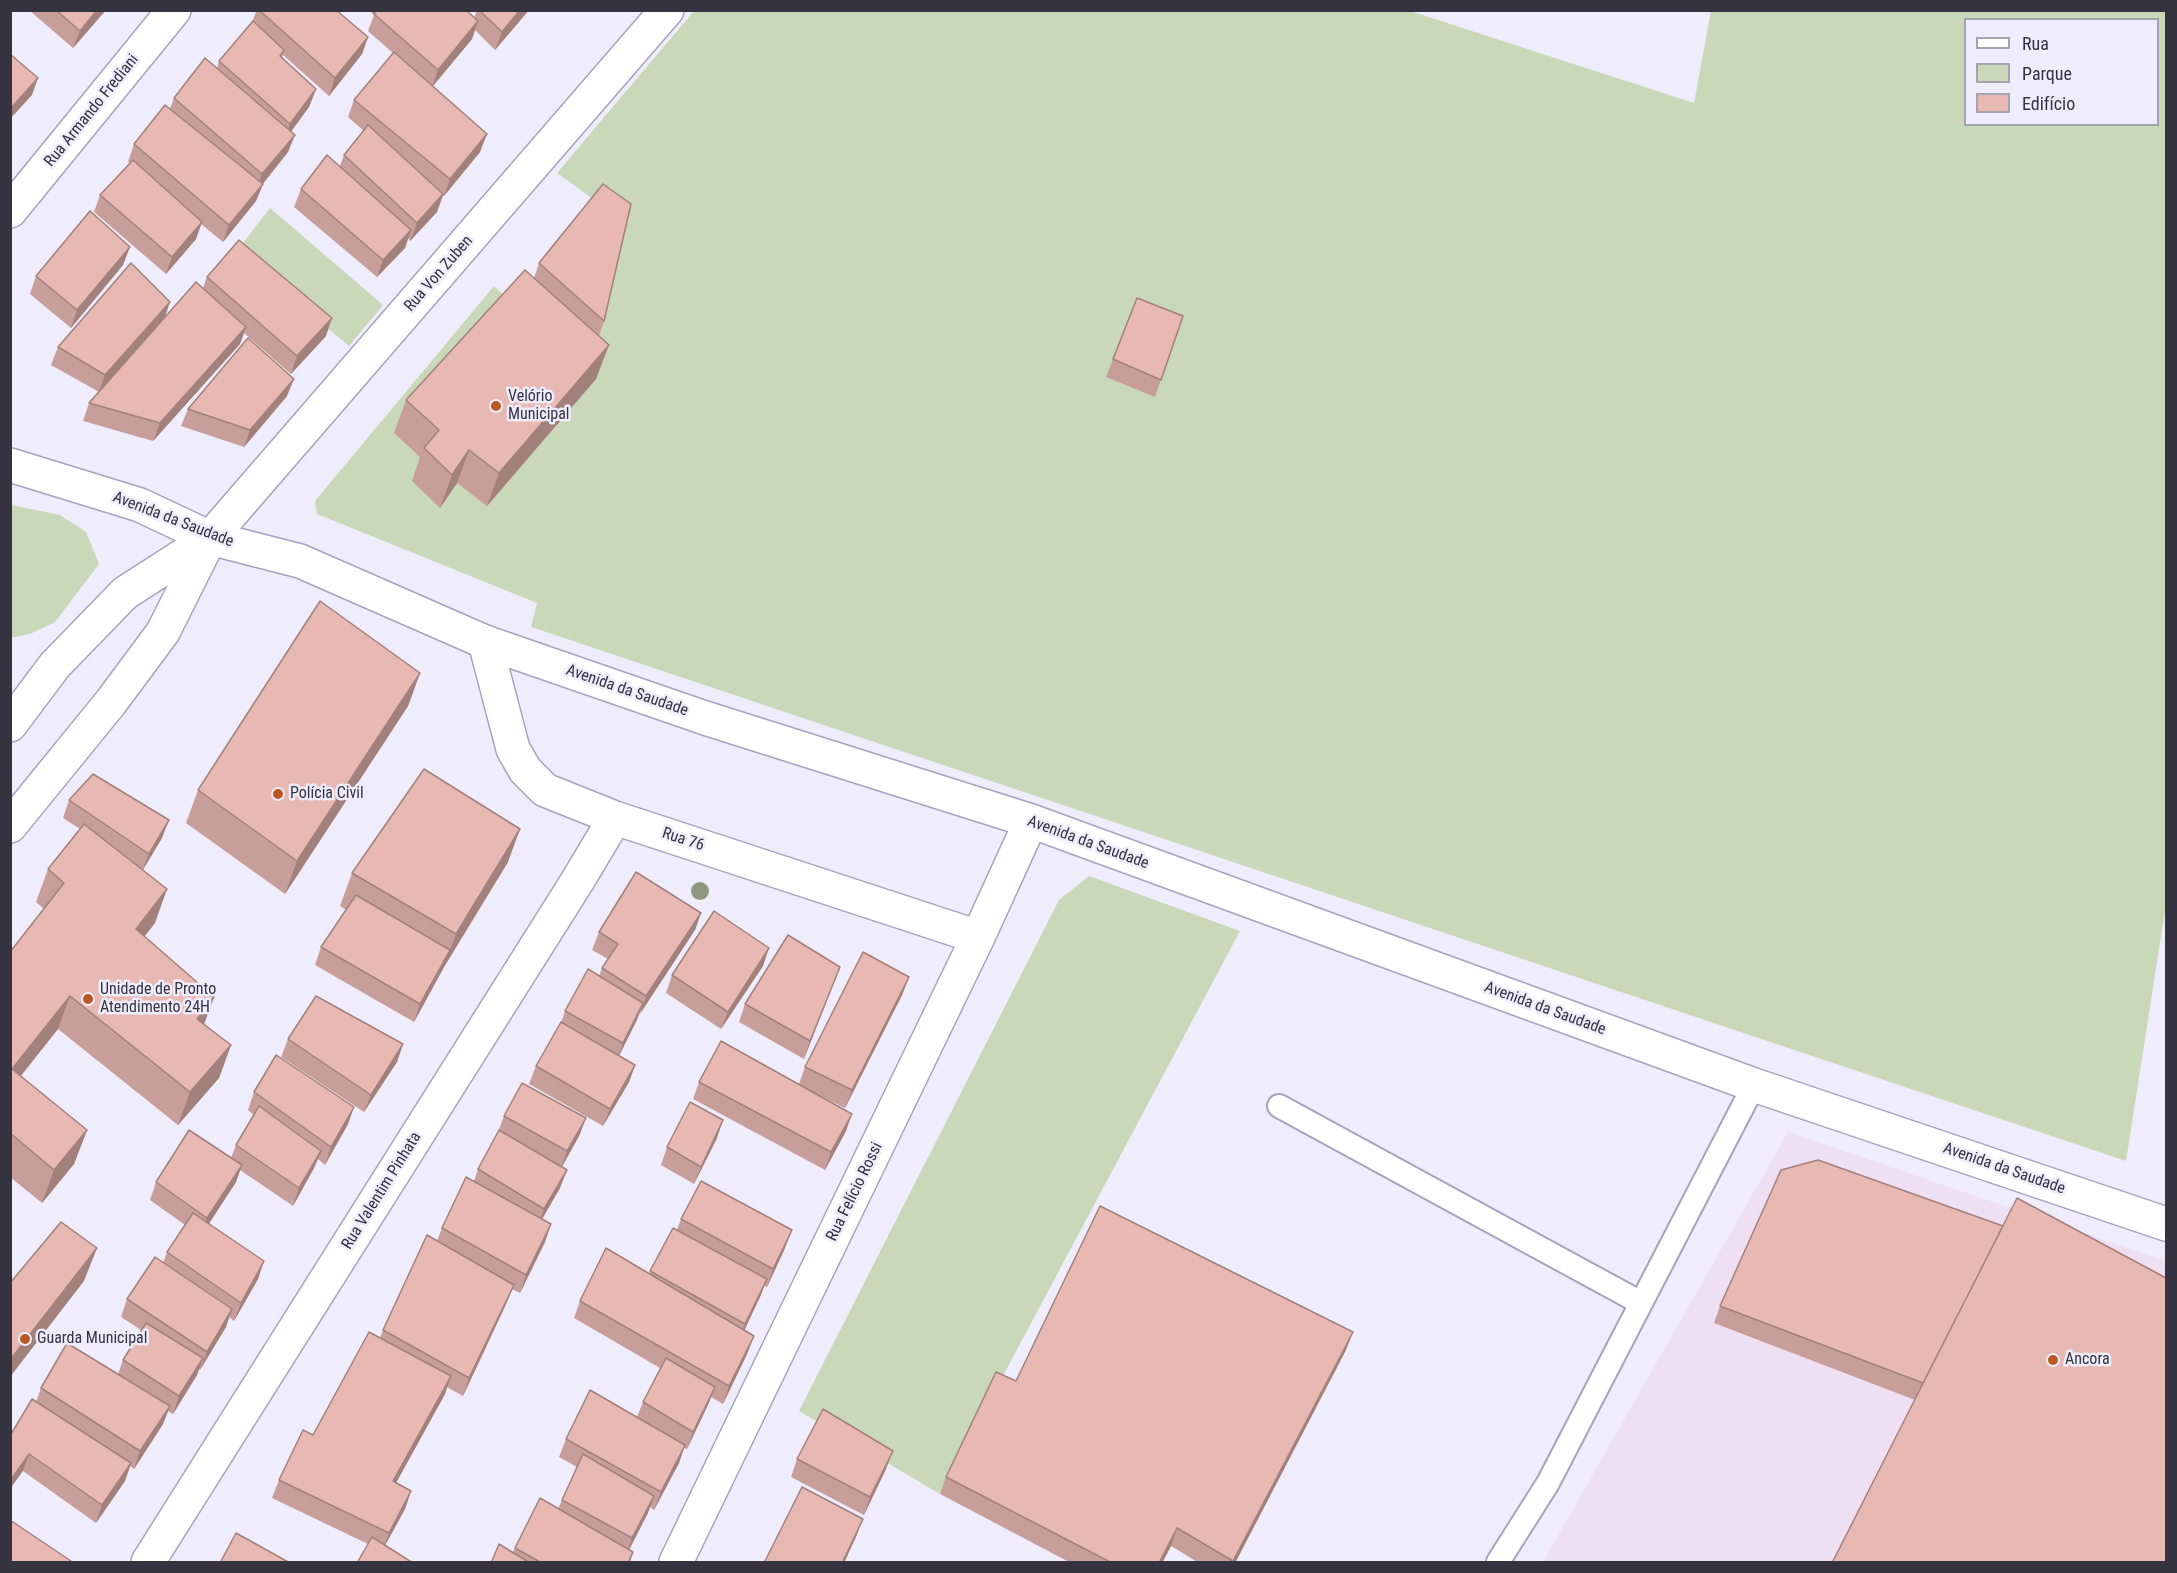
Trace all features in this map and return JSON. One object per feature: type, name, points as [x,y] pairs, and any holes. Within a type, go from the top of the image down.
[{"type":"street","name":"Rua Armando Frediani","points":[[10,211],[174,10]]},
{"type":"street","name":"Rua Von Zuben","points":[[210,538],[667,10]]},
{"type":"street","name":"Avenida da Saudade","points":[[10,465],[140,505],[210,538],[300,561],[485,642],[705,718],[1031,821],[1754,1085],[2166,1224]]},
{"type":"street","points":[[10,725],[55,665],[125,592],[210,538]]},
{"type":"street","points":[[10,826],[111,702],[163,632],[210,538]]},
{"type":"street","name":"Rua 76","points":[[485,642],[513,749],[525,770],[545,790],[615,818],[978,937]]},
{"type":"street","name":"Rua Valentim Pinhata","points":[[148,1563],[566,900],[615,818]]},
{"type":"street","name":"Rua Felício Rossi","points":[[676,1563],[978,937],[1031,821]]},
{"type":"lane","points":[[1498,1563],[1548,1483],[1754,1085]]},
{"type":"lane","points":[[1279,1106],[1641,1303]]},
{"type":"shaded area","points":[[1788,1132],[2166,1261],[2166,1562],[1543,1562]]},
{"type":"green space","points":[[694,11],[1410,11],[1694,103],[1711,11],[2166,11],[2166,904],[2126,1161],[531,627],[537,603],[317,514],[315,501],[494,286],[512,303],[625,222],[557,173]]},
{"type":"green space","points":[[270,208],[383,305],[349,346],[236,252]]},
{"type":"green space","points":[[11,505],[60,515],[86,532],[99,564],[55,622],[32,633],[11,638]]},
{"type":"green space","points":[[1089,876],[1240,931],[940,1494],[799,1411],[1059,900]]},
{"type":"building","points":[[56,10],[97,10],[80,31]]},
{"type":"building","points":[[259,10],[336,10],[368,37],[335,78]]},
{"type":"building","points":[[377,10],[466,10],[478,21],[438,70],[374,14]]},
{"type":"building","points":[[479,10],[520,10],[502,32]]},
{"type":"building","points":[[253,21],[284,50],[280,56],[316,89],[290,124],[219,61]]},
{"type":"building","points":[[394,52],[487,134],[450,179],[354,100]]},
{"type":"building","points":[[10,54],[38,78],[10,109]]},
{"type":"building","points":[[205,58],[295,135],[262,174],[174,98]]},
{"type":"building","points":[[165,105],[263,184],[229,225],[134,144]]},
{"type":"building","points":[[368,125],[443,194],[417,223],[344,155]]},
{"type":"building","points":[[327,155],[411,230],[383,260],[301,189]]},
{"type":"building","points":[[133,160],[202,222],[172,257],[100,195]]},
{"type":"building","points":[[603,184],[631,204],[604,321],[539,263]]},
{"type":"building","points":[[90,211],[130,247],[77,310],[36,276]]},
{"type":"building","points":[[239,240],[332,318],[297,356],[207,277]]},
{"type":"building","points":[[131,263],[170,302],[105,375],[58,347]]},
{"type":"building","name":"Velório Municipal","points":[[525,270],[609,345],[499,473],[469,450],[452,475],[424,448],[439,430],[406,400]]},
{"type":"building","points":[[196,282],[246,327],[160,423],[89,403]]},
{"type":"building","points":[[1137,298],[1183,316],[1161,380],[1113,359]]},
{"type":"building","points":[[248,338],[294,379],[250,430],[188,409]]},
{"type":"building","name":"Polícia Civil","points":[[320,601],[420,673],[297,861],[198,790]]},
{"type":"building","points":[[424,769],[520,829],[456,934],[352,873]]},
{"type":"building","points":[[93,774],[169,820],[149,854],[69,800]]},
{"type":"building","name":"Unidade de Pronto Atendimento 24H","points":[[84,824],[167,889],[136,929],[214,997],[197,1019],[231,1045],[190,1092],[70,996],[12,1069],[87,1130],[54,1170],[10,1133],[10,952],[64,883],[48,869]]},
{"type":"building","points":[[636,872],[701,913],[646,996],[602,968],[618,944],[599,932]]},
{"type":"building","points":[[356,895],[450,950],[420,1004],[321,947]]},
{"type":"building","points":[[714,911],[769,948],[728,1012],[672,975]]},
{"type":"building","points":[[788,935],[840,967],[810,1041],[745,1004]]},
{"type":"building","points":[[863,952],[909,977],[852,1090],[805,1067]]},
{"type":"building","points":[[588,969],[643,1003],[623,1043],[565,1011]]},
{"type":"building","points":[[316,996],[403,1044],[371,1095],[288,1039]]},
{"type":"building","points":[[561,1022],[635,1065],[610,1109],[536,1066]]},
{"type":"building","points":[[721,1041],[852,1114],[831,1152],[699,1082]]},
{"type":"building","points":[[276,1055],[354,1107],[331,1147],[254,1092]]},
{"type":"building","points":[[522,1083],[586,1118],[567,1151],[504,1116]]},
{"type":"building","points":[[690,1102],[723,1120],[701,1167],[667,1147]]},
{"type":"building","points":[[259,1106],[321,1151],[299,1188],[236,1145]]},
{"type":"building","points":[[189,1130],[242,1165],[207,1218],[156,1182]]},
{"type":"building","points":[[499,1130],[567,1170],[544,1209],[478,1169]]},
{"type":"building","points":[[1818,1160],[2003,1226],[1923,1383],[1720,1306],[1781,1170]]},
{"type":"building","points":[[466,1177],[551,1224],[526,1275],[442,1228]]},
{"type":"building","points":[[701,1181],[792,1230],[773,1269],[681,1219]]},
{"type":"building","name":"Ancora","points":[[2017,1198],[2166,1278],[2166,1563],[1832,1563]]},
{"type":"building","points":[[1100,1206],[1353,1332],[1233,1561],[1177,1528],[1159,1563],[1112,1563],[946,1477],[996,1372],[1016,1381]]},
{"type":"building","points":[[193,1213],[264,1261],[241,1303],[167,1252]]},
{"type":"building","points":[[61,1222],[97,1248],[10,1360],[10,1283]]},
{"type":"building","points":[[673,1228],[767,1279],[745,1324],[650,1271]]},
{"type":"building","points":[[427,1235],[514,1285],[469,1378],[383,1330]]},
{"type":"building","points":[[606,1248],[754,1336],[729,1386],[580,1301]]},
{"type":"building","points":[[155,1257],[232,1309],[207,1352],[127,1299]]},
{"type":"building","points":[[146,1323],[203,1358],[179,1396],[123,1360]]},
{"type":"building","points":[[369,1332],[451,1376],[393,1481],[411,1491],[389,1533],[279,1480],[303,1430],[313,1435]]},
{"type":"building","points":[[67,1343],[170,1406],[140,1451],[41,1388]]},
{"type":"building","points":[[666,1358],[715,1387],[693,1432],[643,1402]]},
{"type":"building","points":[[590,1390],[685,1445],[661,1492],[566,1439]]},
{"type":"building","points":[[32,1399],[131,1463],[102,1505],[29,1454],[10,1481],[10,1436]]},
{"type":"building","points":[[823,1409],[893,1451],[870,1497],[797,1459]]},
{"type":"building","points":[[583,1454],[654,1496],[632,1538],[562,1500]]},
{"type":"building","points":[[802,1487],[863,1519],[842,1563],[764,1563]]},
{"type":"building","points":[[540,1498],[633,1552],[628,1563],[542,1563],[515,1548]]},
{"type":"building","points":[[10,1520],[71,1561],[70,1563],[10,1563]]},
{"type":"building","points":[[236,1533],[290,1563],[220,1563]]},
{"type":"building","points":[[372,1537],[413,1563],[357,1563]]},
{"type":"building","points":[[499,1544],[530,1563],[491,1563]]},
{"type":"place","name":"Velório Municipal","points":[[496,406]]},
{"type":"place","name":"Polícia Civil","points":[[278,794]]},
{"type":"place","name":"Unidade de Pronto Atendimento 24H","points":[[88,999]]},
{"type":"place","name":"Guarda Municipal","points":[[25,1339]]},
{"type":"place","name":"Ancora","points":[[2053,1360]]}]
